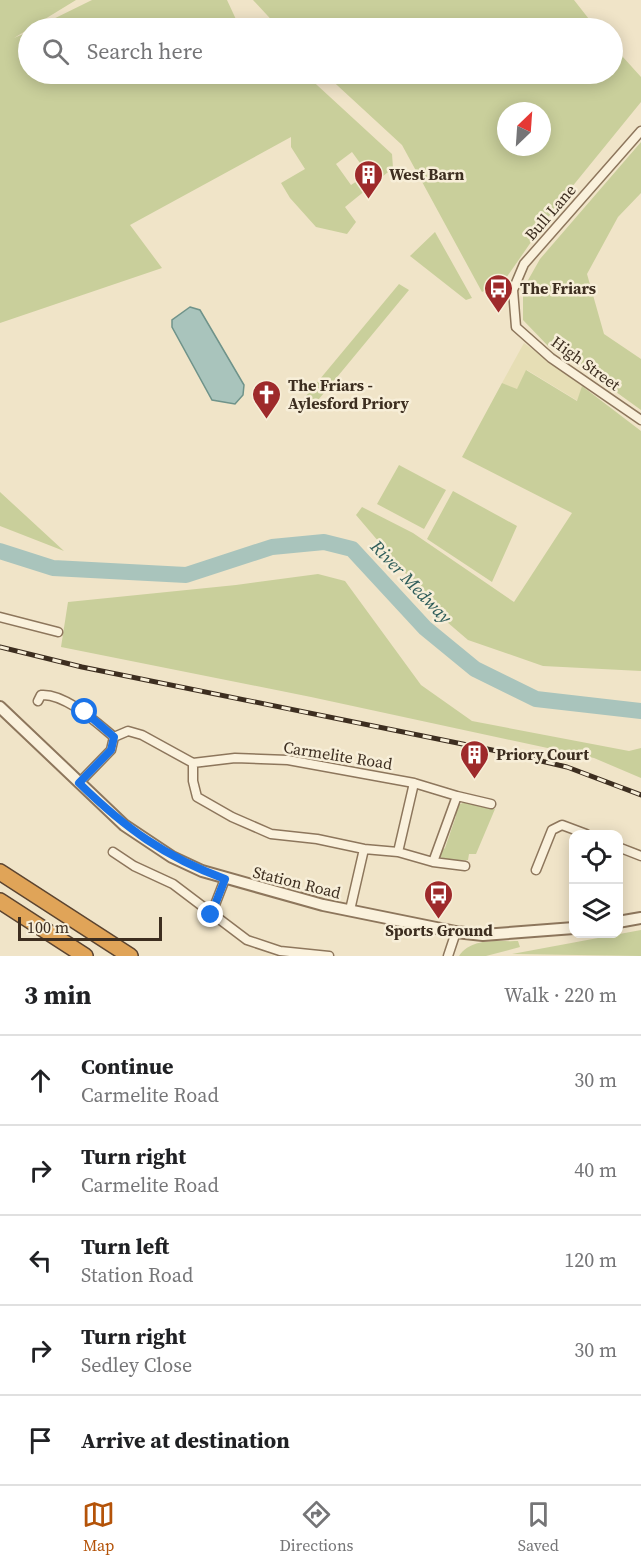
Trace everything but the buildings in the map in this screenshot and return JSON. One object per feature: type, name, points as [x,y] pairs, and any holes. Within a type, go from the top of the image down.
[{"type":"highway","points":[[0,872],[130,956]]},
{"type":"highway","points":[[0,901],[85,956]]},
{"type":"street","name":"Bull Lane","points":[[516,327],[513,290],[524,264],[641,131]]},
{"type":"street","name":"High Street","points":[[516,327],[551,358],[641,420]]},
{"type":"street","points":[[0,617],[58,632]]},
{"type":"street","points":[[38,701],[41,695],[51,696],[85,712],[114,737]]},
{"type":"street","name":"Station Road","points":[[0,707],[134,833],[172,857],[225,879],[350,910],[456,932],[483,935],[569,928]]},
{"type":"street","points":[[114,737],[128,731],[142,735],[193,763],[193,781],[197,797],[232,817],[271,834],[317,839],[364,849],[398,852],[433,862],[465,866]]},
{"type":"street","points":[[79,783],[111,750],[114,737]]},
{"type":"street","name":"Carmelite Road","points":[[193,763],[235,758],[288,760],[414,783],[491,804]]},
{"type":"street","points":[[398,852],[414,783]]},
{"type":"street","points":[[433,862],[457,796]]},
{"type":"street","points":[[536,870],[552,830],[562,825],[575,830]]},
{"type":"street","points":[[350,910],[364,849]]},
{"type":"street","points":[[623,849],[641,856]]},
{"type":"street","points":[[113,852],[134,866],[173,884],[236,934],[260,946],[329,956]]},
{"type":"street","points":[[211,915],[225,879]]},
{"type":"street","points":[[623,921],[641,918]]},
{"type":"street","points":[[448,956],[456,932]]},
{"type":"shaded area","points":[[524,343],[582,386],[578,401],[527,370],[517,390],[502,383]]},
{"type":"green space","points":[[0,0],[76,0],[47,18],[18,18],[18,36],[14,38],[18,36],[18,84],[316,84],[392,154],[393,168],[345,207],[356,222],[347,234],[316,227],[290,198],[281,183],[305,169],[291,147],[291,137],[130,225],[162,268],[0,323]],"holes":[[[352,152],[368,174],[351,185],[336,164]]]},
{"type":"green space","points":[[92,0],[227,0],[235,18],[55,18]]},
{"type":"green space","points":[[253,0],[574,0],[588,18],[270,18]]},
{"type":"green space","points":[[623,57],[641,77],[641,102],[554,209],[504,281],[482,292],[402,145],[336,84],[623,84]]},
{"type":"green space","points":[[641,142],[641,193],[618,217],[587,274],[604,334],[641,359],[641,410],[569,358],[549,347],[523,320],[523,289],[540,259]]},
{"type":"green space","points":[[435,232],[472,298],[466,300],[410,256]]},
{"type":"green space","points":[[399,284],[409,290],[314,405],[305,397]]},
{"type":"green space","points":[[526,370],[577,401],[582,386],[641,431],[641,671],[543,666],[468,640],[447,622],[356,515],[362,507],[413,533],[514,602],[572,513],[462,457],[502,383],[517,389]]},
{"type":"green space","points":[[399,465],[446,490],[424,529],[377,504]]},
{"type":"green space","points":[[453,491],[517,526],[492,582],[427,539]]},
{"type":"green space","points":[[0,492],[64,551],[0,526]]},
{"type":"green space","points":[[318,574],[345,581],[421,685],[472,721],[629,751],[641,748],[641,778],[594,758],[311,697],[61,647],[68,602],[236,585]]},
{"type":"green space","points":[[467,801],[495,809],[476,854],[469,854],[468,860],[454,861],[440,857],[458,805]]},
{"type":"green space","points":[[641,930],[641,956],[512,954],[598,938],[623,938],[623,933]]},
{"type":"green space","points":[[518,941],[520,947],[486,956],[459,956],[464,950],[478,943]]},
{"type":"water","points":[[190,307],[200,310],[244,385],[243,395],[235,404],[212,400],[172,327],[172,320]]},
{"type":"waterway","name":"River Medway","points":[[0,551],[53,568],[186,575],[272,547],[324,542],[352,549],[425,628],[475,669],[536,699],[641,711]]},
{"type":"railway","points":[[0,647],[82,667],[567,767],[641,795]]},
{"type":"place","name":"West Barn","points":[[368,200]]},
{"type":"place","name":"The Friars","points":[[499,314]]},
{"type":"place","name":"The Friars - Aylesford Priory","points":[[267,420]]},
{"type":"place","name":"Priory Court","points":[[475,780]]},
{"type":"place","name":"Sports Ground","points":[[439,920]]},
{"type":"route","points":[[85,712],[114,737],[111,750],[79,783],[134,833],[172,857],[225,879],[219,900],[211,915]]}]
